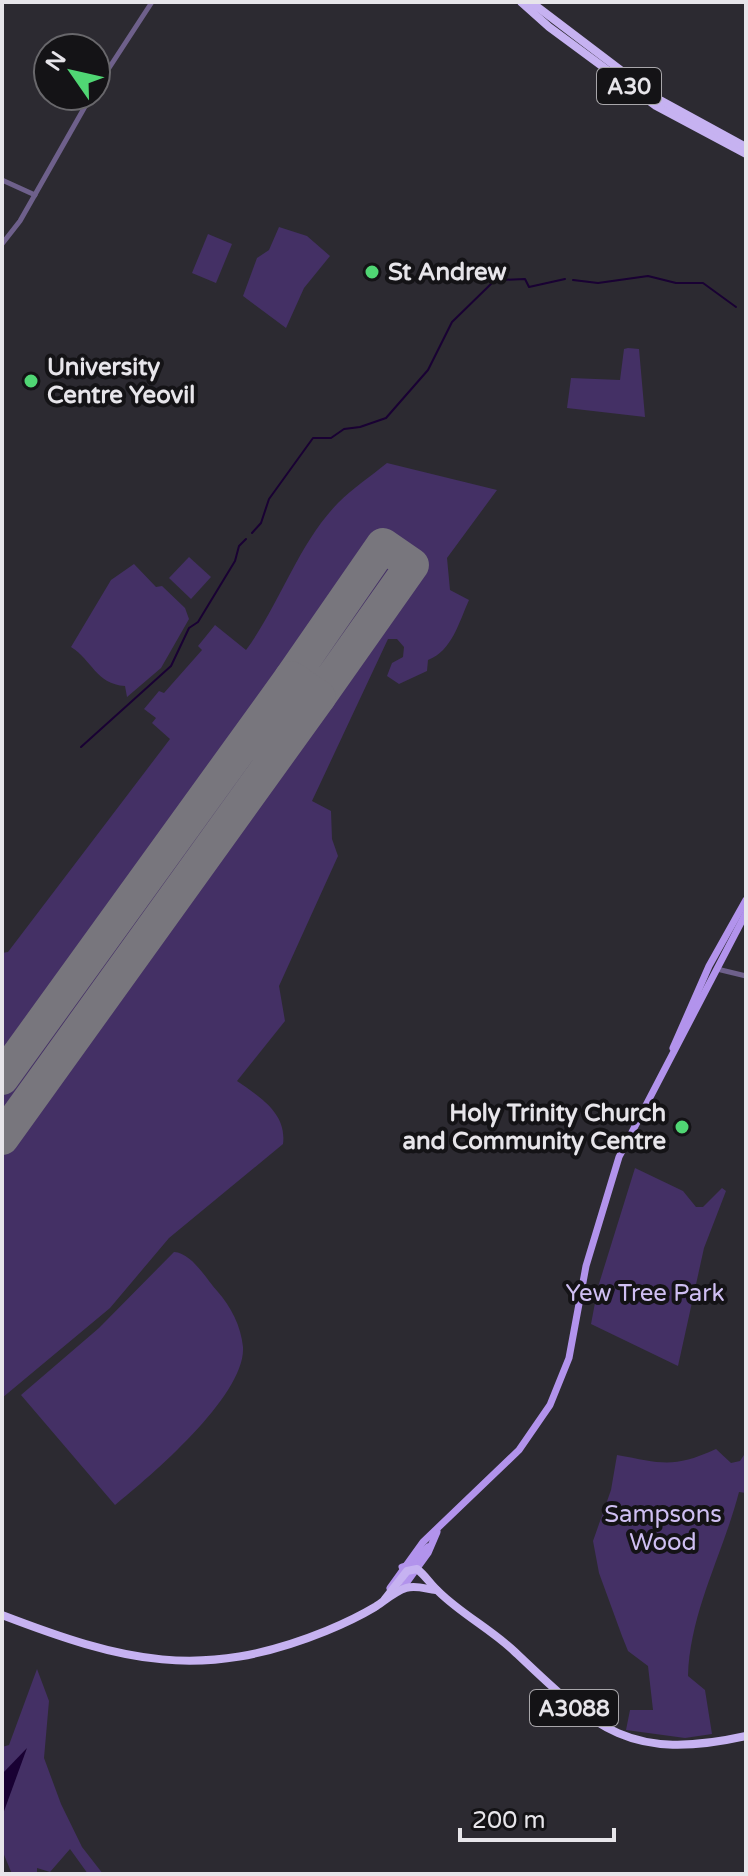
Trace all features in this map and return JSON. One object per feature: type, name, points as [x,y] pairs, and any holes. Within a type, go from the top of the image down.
[{"type":"highway","name":"A30","points":[[521,2],[549,27],[656,106],[746,154]]},
{"type":"highway","name":"A30","points":[[531,2],[660,100],[746,147]]},
{"type":"highway","points":[[383,1601],[390,1588],[410,1571]]},
{"type":"highway","name":"A3088","points":[[410,1571],[428,1589],[502,1641],[569,1704],[601,1726],[632,1739],[670,1746],[701,1745],[746,1736]]},
{"type":"highway","points":[[2,1615],[81,1646],[146,1659],[193,1661],[254,1654],[309,1637],[402,1589],[428,1589]]},
{"type":"main road","points":[[673,1051],[674,1039],[702,980],[746,900]]},
{"type":"main road","points":[[410,1571],[415,1551],[530,1437],[558,1390],[569,1358],[586,1266],[617,1165],[746,913]]},
{"type":"main road","points":[[410,1571],[438,1530]]},
{"type":"main road","points":[[402,1589],[412,1564],[430,1545]]},
{"type":"street","points":[[112,63],[152,2]]},
{"type":"street","points":[[2,244],[35,195],[82,112]]},
{"type":"street","points":[[2,180],[35,195]]},
{"type":"street","points":[[719,966],[746,976]]},
{"type":"green space","points":[[279,227],[307,236],[330,256],[304,288],[286,328],[243,296],[257,258],[269,250]]},
{"type":"green space","points":[[208,234],[232,244],[216,283],[192,273]]},
{"type":"green space","points":[[624,349],[639,349],[645,417],[567,408],[571,378],[620,380]]},
{"type":"green space","points":[[387,463],[497,490],[447,558],[450,590],[469,600],[454,635],[443,650],[428,660],[427,671],[399,684],[387,676],[392,663],[403,657],[404,647],[397,639],[388,639],[312,801],[331,811],[332,839],[338,856],[279,986],[285,1021],[237,1081],[263,1100],[276,1115],[281,1123],[283,1144],[169,1238],[110,1308],[2,1398],[2,953],[8,952],[170,739],[152,723],[156,718],[144,709],[159,691],[164,693],[202,650],[198,646],[215,625],[246,650],[324,519],[344,498]]},
{"type":"green space","points":[[189,557],[211,577],[191,599],[169,578]]},
{"type":"green space","points":[[134,564],[156,587],[162,586],[185,608],[189,619],[161,668],[127,697],[125,686],[107,681],[71,647],[111,580]]},
{"type":"green space","name":"Yew Tree Park","points":[[635,1168],[683,1191],[696,1207],[703,1207],[722,1188],[726,1191],[704,1248],[678,1366],[591,1324],[598,1287]]},
{"type":"green space","points":[[174,1252],[193,1262],[231,1310],[242,1339],[240,1366],[229,1388],[194,1433],[115,1505],[21,1395],[99,1328]]},
{"type":"green space","name":"Sampsons Wood","points":[[716,1449],[731,1463],[740,1461],[746,1452],[746,1493],[739,1492],[701,1606],[690,1652],[688,1676],[705,1690],[712,1734],[685,1738],[626,1730],[630,1710],[653,1710],[648,1666],[628,1651],[599,1573],[593,1541],[611,1490],[617,1455],[677,1462]]},
{"type":"green space","points":[[37,1669],[49,1701],[44,1758],[61,1804],[82,1847],[103,1874],[88,1874],[70,1849],[50,1872],[37,1868],[37,1874],[12,1874],[2,1850],[2,1747],[9,1745]]},
{"type":"shaded area","points":[[27,1748],[3,1814],[2,1774]]},
{"type":"waterway","points":[[573,280],[598,283],[648,276],[676,283],[703,283],[736,307]]},
{"type":"waterway","points":[[499,280],[525,279],[529,287],[565,279]]},
{"type":"waterway","points":[[252,533],[261,523],[269,499],[313,438],[331,438],[344,429],[386,418],[428,370],[452,322],[493,282]]},
{"type":"waterway","points":[[81,747],[171,666],[189,628],[198,622],[235,561],[239,546],[246,539]]},
{"type":"runway","points":[[383,545],[412,565],[319,697],[291,678],[383,545]]},
{"type":"runway","points":[[2,1078],[291,678],[319,697],[2,1138]]},
{"type":"place","name":"St Andrew","points":[[372,272]]},
{"type":"place","name":"University Centre Yeovil","points":[[31,381]]},
{"type":"place","name":"Holy Trinity Church and Community Centre","points":[[682,1127]]}]
